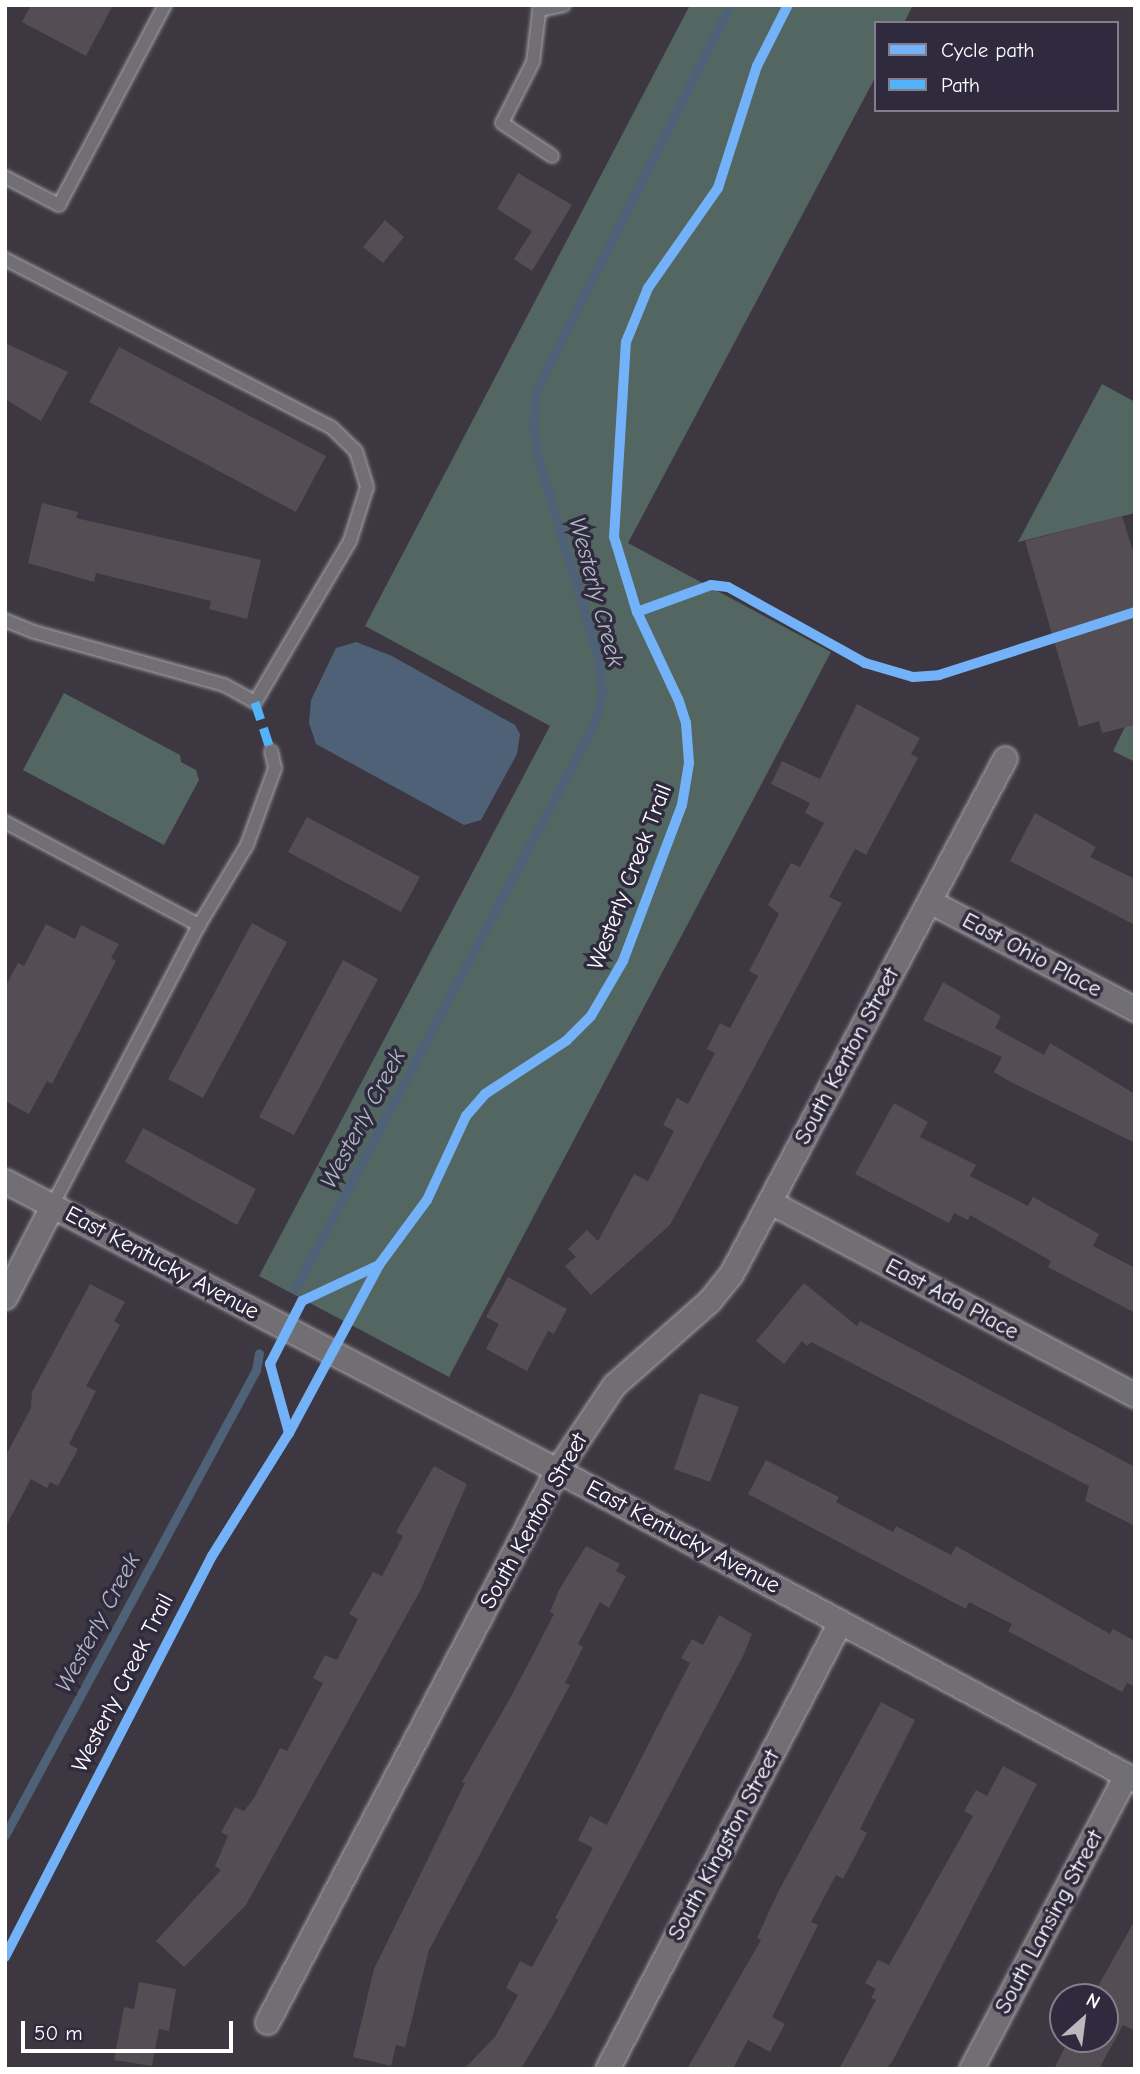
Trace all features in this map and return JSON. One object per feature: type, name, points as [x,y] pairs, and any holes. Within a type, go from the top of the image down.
[{"type":"street","name":"South Kenton Street","points":[[267,2022],[557,1470],[614,1385],[709,1301],[731,1274],[1005,758]]},
{"type":"street","name":"East Ohio Place","points":[[929,901],[1135,1009]]},
{"type":"street","name":"East Kentucky Avenue","points":[[5,1181],[557,1470],[1130,1778]]},
{"type":"street","name":"East Ada Place","points":[[770,1202],[1135,1395]]},
{"type":"street","points":[[5,1297],[52,1206]]},
{"type":"street","name":"South Kingston Street","points":[[607,2069],[840,1622]]},
{"type":"street","name":"South Lansing Street","points":[[971,2069],[1130,1778]]},
{"type":"lane","points":[[5,177],[59,205],[165,5]]},
{"type":"lane","points":[[552,156],[502,123],[531,69],[540,8],[564,5]]},
{"type":"lane","points":[[5,259],[331,427],[356,451],[367,487],[350,541],[255,702],[224,685],[34,632],[5,620]]},
{"type":"lane","points":[[52,1206],[199,925],[247,845],[275,768],[271,751]]},
{"type":"lane","points":[[5,822],[199,925]]},
{"type":"green space","points":[[690,5],[913,5],[905,21],[874,21],[874,80],[628,543],[831,652],[449,1377],[259,1276],[550,726],[365,626]]},
{"type":"green space","points":[[1102,384],[1135,402],[1135,513],[1018,542]]},
{"type":"green space","points":[[1135,630],[1135,762],[1113,751],[1125,727]]},
{"type":"green space","points":[[64,693],[180,755],[181,762],[196,770],[199,780],[164,845],[23,770]]},
{"type":"water","points":[[356,642],[392,656],[515,725],[520,734],[517,754],[481,820],[464,825],[316,744],[309,723],[311,700],[336,648]]},
{"type":"building","points":[[31,5],[113,5],[86,56],[22,22]]},
{"type":"building","points":[[518,173],[572,205],[532,271],[514,259],[532,231],[497,209]]},
{"type":"building","points":[[385,220],[404,237],[383,263],[363,247]]},
{"type":"building","points":[[5,343],[68,372],[41,421],[5,399]]},
{"type":"building","points":[[119,347],[326,456],[296,512],[89,402]]},
{"type":"building","points":[[42,503],[78,512],[76,518],[261,560],[247,619],[209,609],[211,601],[96,573],[94,582],[28,563]]},
{"type":"building","points":[[1122,516],[1135,557],[1135,725],[1102,733],[1099,721],[1079,727],[1025,541]]},
{"type":"building","points":[[857,704],[920,738],[911,754],[918,758],[866,855],[855,849],[829,897],[842,903],[670,1225],[591,1295],[565,1266],[576,1257],[568,1249],[587,1230],[598,1241],[634,1174],[648,1181],[674,1131],[663,1125],[677,1098],[688,1104],[715,1053],[707,1049],[720,1023],[730,1028],[758,976],[749,971],[779,914],[768,905],[791,863],[800,867],[824,823],[805,813],[810,803],[771,784],[782,761],[820,779]]},
{"type":"building","points":[[1035,813],[1096,847],[1090,857],[1135,879],[1135,925],[1010,861]]},
{"type":"building","points":[[307,817],[420,877],[401,912],[288,852]]},
{"type":"building","points":[[252,923],[287,942],[203,1098],[168,1079]]},
{"type":"building","points":[[46,924],[75,939],[81,925],[119,944],[111,958],[116,961],[52,1084],[47,1081],[29,1114],[5,1101],[5,987],[18,963],[24,966]]},
{"type":"building","points":[[343,960],[378,979],[294,1135],[259,1117]]},
{"type":"building","points":[[943,982],[1001,1016],[995,1028],[1044,1055],[1050,1043],[1135,1094],[1135,1143],[1009,1081],[994,1072],[1002,1057],[923,1020]]},
{"type":"building","points":[[894,1103],[928,1122],[920,1137],[976,1165],[970,1176],[1028,1206],[1033,1197],[1099,1234],[1093,1246],[1135,1268],[1135,1313],[1048,1267],[1051,1261],[970,1215],[968,1220],[954,1213],[949,1223],[855,1174]]},
{"type":"building","points":[[143,1128],[256,1189],[237,1225],[125,1162]]},
{"type":"building","points":[[508,1277],[567,1309],[554,1334],[548,1331],[527,1371],[486,1349],[499,1324],[486,1317]]},
{"type":"building","points":[[804,1283],[857,1326],[860,1321],[1135,1467],[1135,1526],[1085,1501],[1089,1486],[811,1342],[807,1346],[802,1341],[784,1364],[756,1341]]},
{"type":"building","points":[[90,1284],[125,1302],[114,1321],[120,1325],[86,1386],[96,1391],[69,1444],[78,1449],[58,1486],[50,1482],[47,1488],[31,1479],[5,1528],[5,1457],[31,1408],[32,1392]]},
{"type":"building","points":[[700,1393],[739,1407],[710,1482],[674,1469]]},
{"type":"building","points":[[766,1460],[839,1497],[836,1502],[893,1532],[896,1526],[951,1555],[956,1546],[1110,1634],[1113,1629],[1135,1641],[1135,1687],[1127,1683],[1122,1692],[1008,1631],[1012,1624],[969,1602],[966,1609],[748,1494]]},
{"type":"building","points":[[434,1466],[467,1484],[420,1591],[246,1905],[184,1967],[156,1941],[221,1870],[215,1866],[228,1836],[221,1832],[235,1807],[244,1811],[254,1798],[280,1748],[287,1751],[323,1683],[313,1678],[325,1655],[337,1660],[358,1619],[349,1614],[373,1572],[382,1576],[403,1536],[396,1532]]},
{"type":"building","points":[[586,1546],[620,1564],[616,1571],[626,1576],[609,1608],[600,1602],[578,1644],[583,1647],[565,1683],[570,1685],[429,1950],[405,2047],[396,2045],[391,2066],[353,2057],[374,1969],[465,1783],[462,1782],[513,1693],[554,1614],[550,1612],[559,1590]]},
{"type":"building","points":[[719,1615],[752,1634],[743,1656],[554,2013],[521,2069],[464,2069],[495,2037],[518,1995],[506,1988],[520,1961],[532,1967],[558,1920],[555,1918],[593,1848],[578,1840],[590,1816],[607,1825],[690,1663],[681,1658],[692,1639],[703,1645]]},
{"type":"building","points":[[881,1702],[915,1720],[860,1829],[867,1833],[843,1879],[836,1875],[811,1922],[818,1925],[772,2017],[785,2024],[770,2052],[748,2040],[733,2069],[687,2069],[761,1940],[757,1938],[778,1892]]},
{"type":"building","points":[[1003,1766],[1037,1784],[892,2062],[886,2069],[839,2069],[876,2000],[871,1998],[876,1989],[865,1983],[878,1960],[889,1965],[973,1816],[964,1811],[976,1790],[987,1796]]},
{"type":"building","points":[[1135,1920],[1135,2031],[1123,2025],[1119,2032],[1119,1983],[1100,1983]]},
{"type":"building","points":[[139,1982],[176,1989],[169,2031],[159,2029],[152,2066],[114,2060],[124,2007],[134,2009]]},
{"type":"building","points":[[1062,2053],[1108,2053],[1099,2069],[1054,2069]]},
{"type":"waterway","name":"Westerly Creek","points":[[295,1289],[596,720],[602,691],[598,658],[538,457],[533,426],[536,391],[730,5]]},
{"type":"waterway","name":"Westerly Creek","points":[[5,1835],[256,1370],[259,1353]]},
{"type":"marked path","points":[[255,702],[271,751]]},
{"type":"cycle path","name":"Westerly Creek Trail","points":[[5,1957],[212,1556],[289,1433],[270,1364],[302,1301],[379,1265],[427,1200],[466,1116],[485,1094],[566,1041],[591,1016],[623,961],[682,805],[689,763],[686,723],[678,699],[637,612],[614,537],[626,342],[648,288],[718,188],[757,66],[788,5]]},
{"type":"cycle path","points":[[637,612],[711,585],[728,587],[865,663],[913,677],[939,675],[1135,612]]},
{"type":"cycle path","points":[[289,1433],[379,1265]]}]
